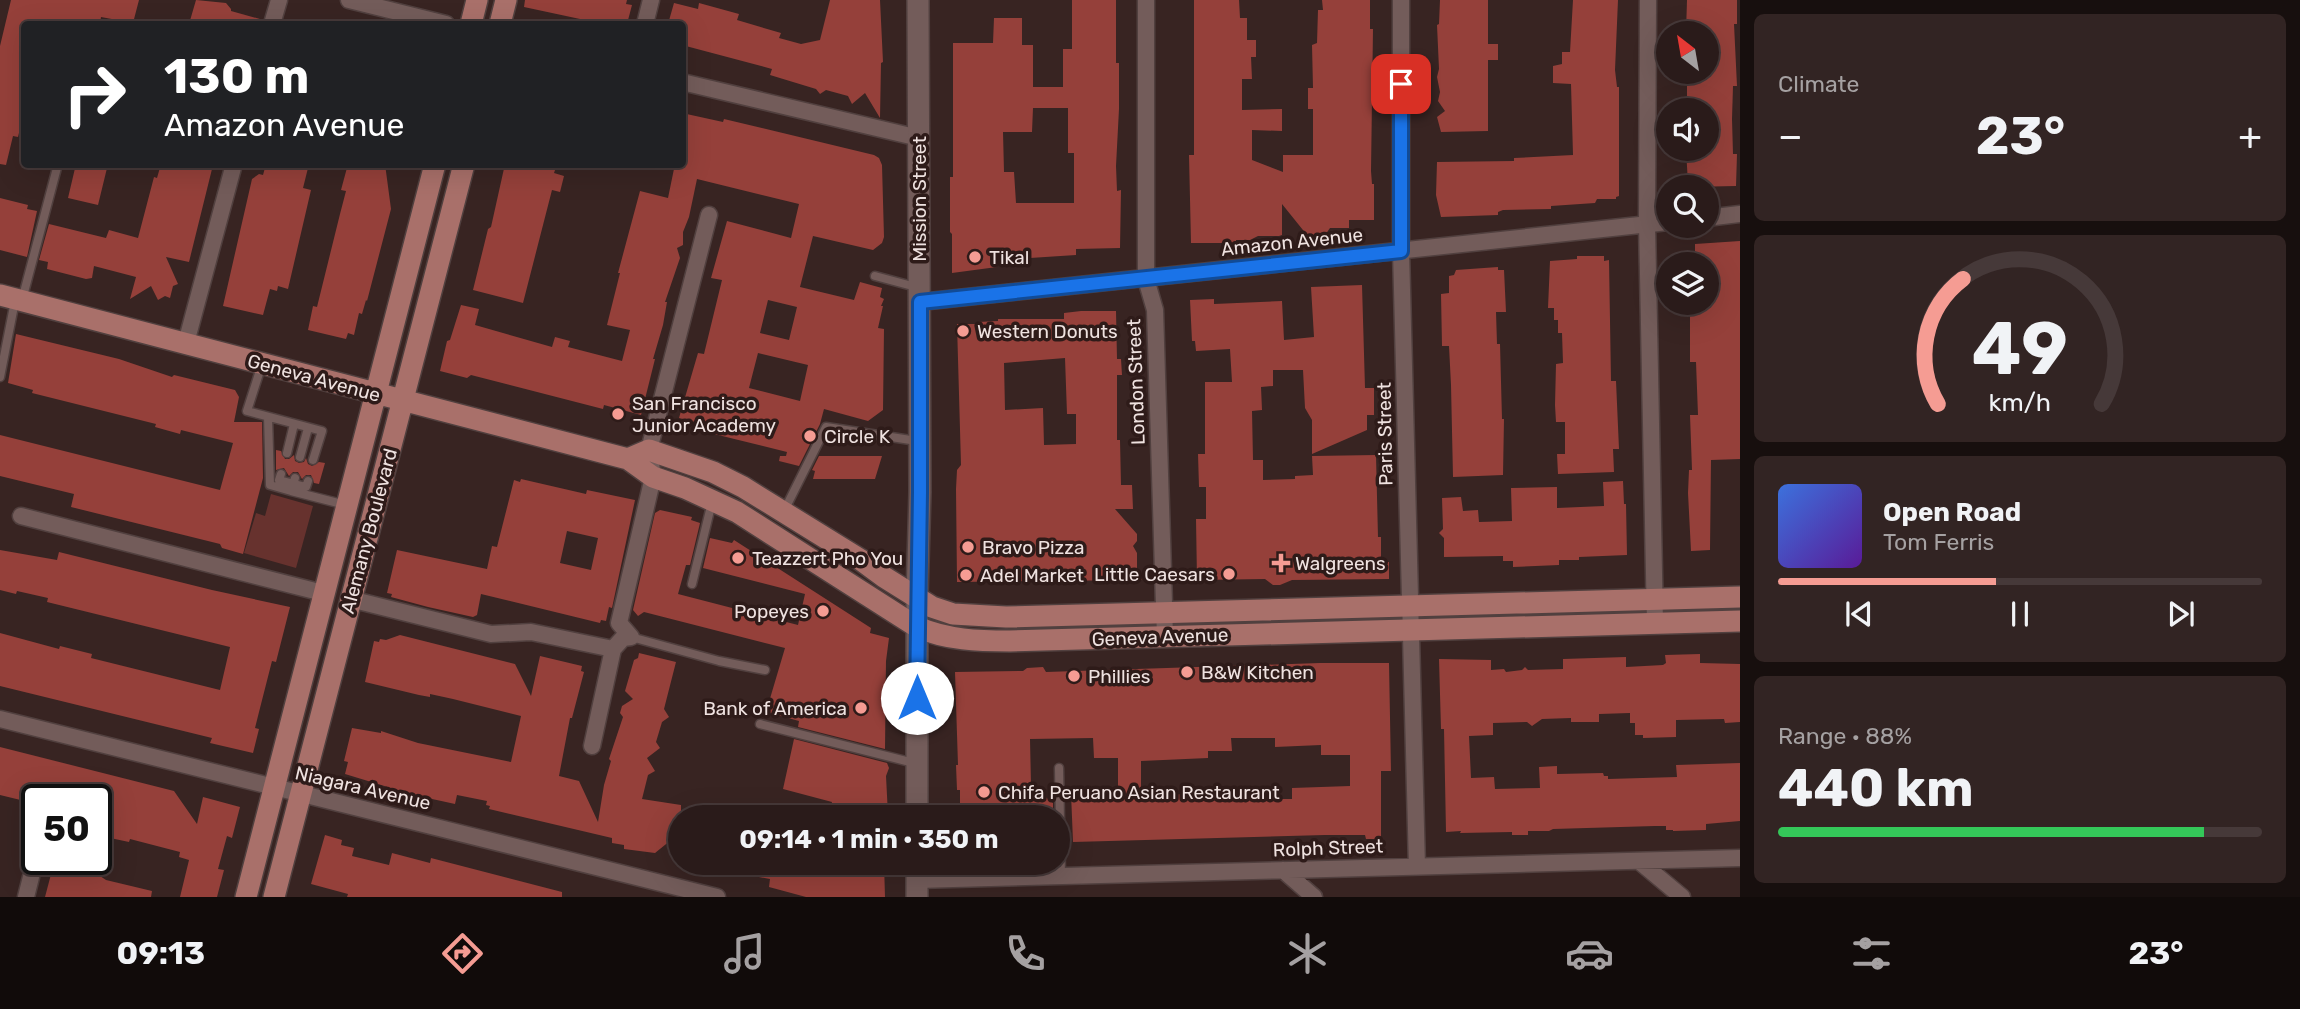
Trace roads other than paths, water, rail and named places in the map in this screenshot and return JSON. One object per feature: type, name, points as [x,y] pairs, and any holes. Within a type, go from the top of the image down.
[{"type":"main road","points":[[472,21],[477,0]]},
{"type":"main road","points":[[501,21],[506,0]]},
{"type":"main road","name":"Mission Street","points":[[917,805],[920,442],[918,0]]},
{"type":"main road","name":"Alemany Boulevard","points":[[246,897],[434,168]]},
{"type":"main road","name":"Alemany Boulevard","points":[[274,897],[463,168]]},
{"type":"main road","name":"Geneva Avenue","points":[[13,298],[628,459],[653,477],[713,499],[762,527],[917,627],[933,634],[977,641],[1740,621]]},
{"type":"main road","points":[[628,459],[649,450]]},
{"type":"main road","name":"Geneva Avenue","points":[[649,450],[713,472],[784,512],[917,598],[950,614],[979,617],[1740,597]]},
{"type":"street","points":[[273,21],[279,0]]},
{"type":"street","points":[[349,0],[434,21]]},
{"type":"street","points":[[646,21],[651,0]]},
{"type":"street","name":"London Street","points":[[1146,0],[1146,279],[1155,310],[1165,637]]},
{"type":"street","name":"Paris Street","points":[[1401,0],[1401,251],[1417,867]]},
{"type":"street","points":[[1648,0],[1647,225],[1655,623]]},
{"type":"street","points":[[686,83],[919,138]]},
{"type":"street","points":[[186,342],[233,168]]},
{"type":"street","points":[[592,746],[613,649],[623,639],[631,636],[619,623],[653,477],[649,450],[709,215]]},
{"type":"street","points":[[1719,217],[1740,215]]},
{"type":"street","name":"Amazon Avenue","points":[[920,295],[1146,279],[1656,224]]},
{"type":"street","points":[[21,516],[323,593]]},
{"type":"street","points":[[350,599],[491,634],[531,632],[613,649]]},
{"type":"street","name":"Niagara Avenue","points":[[0,719],[717,897]]},
{"type":"street","name":"Rolph Street","points":[[917,880],[1740,858]]},
{"type":"street","points":[[1640,861],[1682,897]]},
{"type":"street","points":[[1283,870],[1314,897]]},
{"type":"street","points":[[26,897],[31,877]]},
{"type":"lane","points":[[0,377],[13,298],[57,168]]},
{"type":"lane","points":[[875,276],[920,295]]},
{"type":"lane","points":[[262,364],[247,411],[321,431],[313,460]]},
{"type":"lane","points":[[268,417],[270,485],[293,484],[346,505]]},
{"type":"lane","points":[[287,453],[294,424]]},
{"type":"lane","points":[[784,512],[826,427],[920,442]]},
{"type":"lane","points":[[300,457],[308,428]]},
{"type":"lane","points":[[281,474],[279,480],[306,488],[308,481]]},
{"type":"lane","points":[[692,584],[713,499]]},
{"type":"lane","points":[[631,636],[719,661],[765,670]]},
{"type":"lane","points":[[760,724],[917,764]]},
{"type":"lane","points":[[1059,768],[1061,876]]},
{"type":"place","name":"Tikal","points":[[975,257]]},
{"type":"place","name":"Western Donuts","points":[[963,331]]},
{"type":"place","name":"San Francisco Junior Academy","points":[[618,414]]},
{"type":"place","name":"Circle K","points":[[810,436]]},
{"type":"place","name":"Bravo Pizza","points":[[968,547]]},
{"type":"place","name":"Teazzert Pho You","points":[[738,558]]},
{"type":"place","name":"Walgreens","points":[[1281,563]]},
{"type":"place","name":"Little Caesars","points":[[1229,574]]},
{"type":"place","name":"Adel Market","points":[[966,575]]},
{"type":"place","name":"Popeyes","points":[[823,611]]},
{"type":"place","name":"B&W Kitchen","points":[[1187,672]]},
{"type":"place","name":"Phillies","points":[[1074,676]]},
{"type":"place","name":"Bank of America","points":[[861,708]]},
{"type":"place","name":"Chifa Peruano Asian Restaurant","points":[[984,792]]}]
